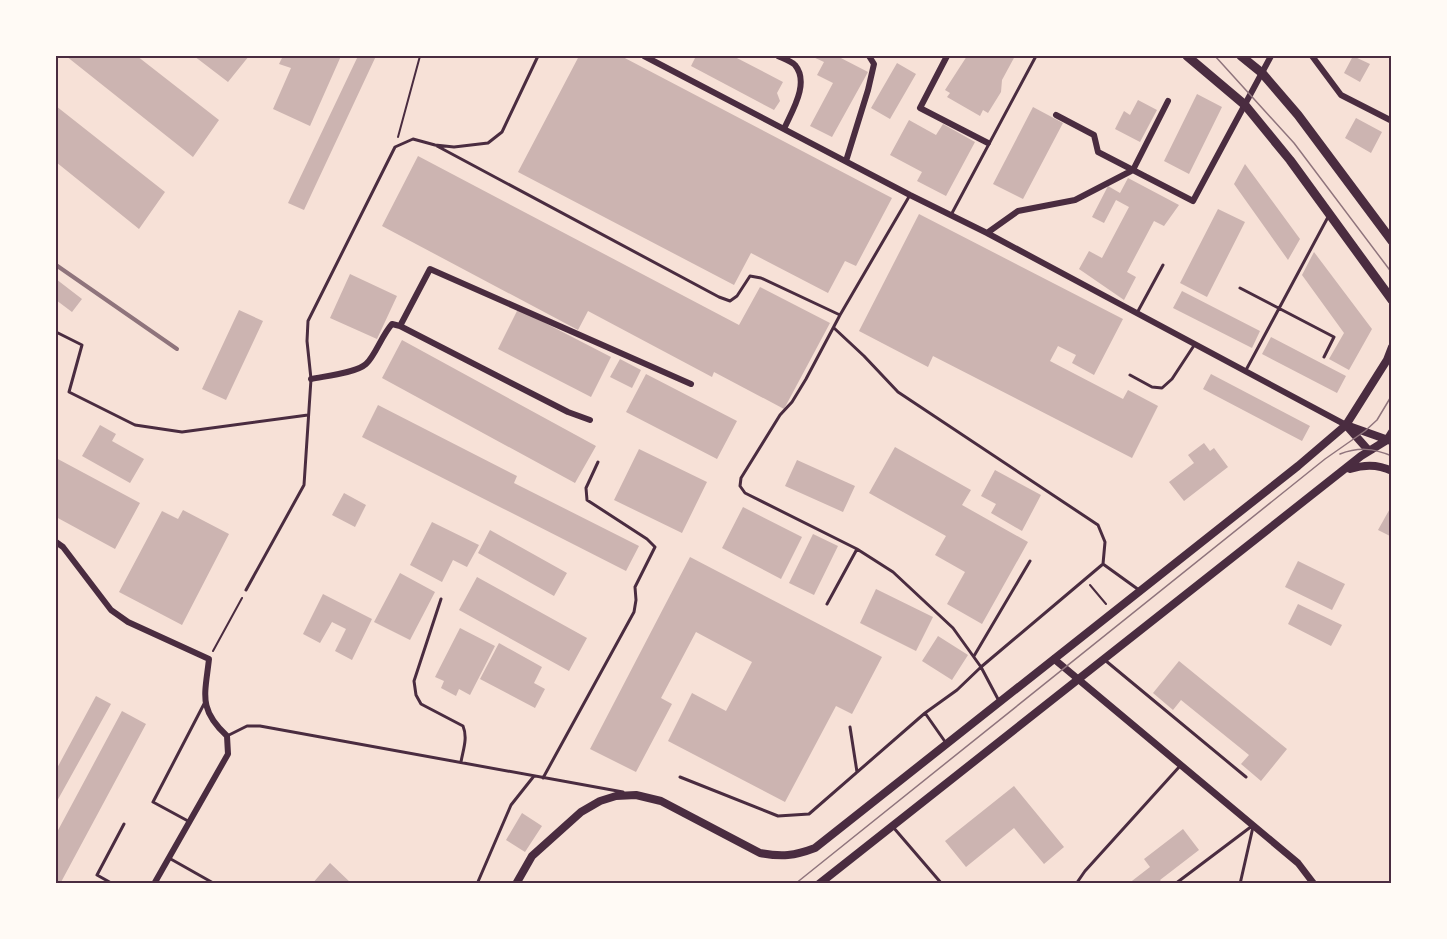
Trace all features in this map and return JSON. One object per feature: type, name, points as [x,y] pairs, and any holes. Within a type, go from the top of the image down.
[{"type":"main road","points":[[1187,56],[1245,105],[1290,160],[1391,299]]},
{"type":"main road","points":[[1241,56],[1262,73],[1298,115],[1392,241]]},
{"type":"main road","points":[[516,884],[532,856],[581,812],[600,801],[616,796],[636,795],[662,801],[760,853],[778,856],[797,855],[815,848],[1298,466],[1346,425],[1387,360],[1392,347]]},
{"type":"main road","points":[[1346,425],[1390,438]]},
{"type":"main road","points":[[1346,425],[1369,451]]},
{"type":"main road","points":[[819,884],[1369,451],[1390,438]]},
{"type":"main road","points":[[1344,471],[1360,465],[1383,467],[1392,471]]},
{"type":"street","points":[[644,56],[987,233],[1346,425]]},
{"type":"street","points":[[658,63],[664,56]]},
{"type":"street","points":[[777,56],[794,65],[801,81],[798,97],[784,129]]},
{"type":"street","points":[[846,161],[874,64],[869,56]]},
{"type":"street","points":[[947,56],[920,108],[988,143]]},
{"type":"street","points":[[1056,115],[1094,135],[1098,152],[1193,201],[1271,56]]},
{"type":"street","points":[[1312,56],[1341,95],[1392,121]]},
{"type":"street","points":[[987,233],[1018,211],[1075,200],[1133,170],[1168,101]]},
{"type":"street","points":[[400,326],[430,268],[691,384]]},
{"type":"street","points":[[311,379],[356,369],[367,364],[386,330],[392,324],[568,412],[590,420]]},
{"type":"street","points":[[56,542],[63,547],[111,610],[128,622],[209,659],[206,700],[208,713],[214,724],[227,736],[228,754],[154,884]]},
{"type":"street","points":[[1054,659],[1298,863],[1314,884]]},
{"type":"lane","points":[[246,590],[304,485],[311,379],[307,341],[308,321],[395,147],[413,139],[454,147],[489,143],[502,132],[538,56]]},
{"type":"lane","points":[[951,215],[1036,56]]},
{"type":"lane","points":[[435,145],[719,297],[730,301],[737,296],[750,276],[761,278],[840,315]]},
{"type":"lane","points":[[910,195],[792,402],[780,415],[741,478],[740,486],[745,493],[857,549],[893,572],[953,628],[974,656],[1000,702]]},
{"type":"lane","points":[[1245,372],[1328,215]]},
{"type":"lane","points":[[1137,313],[1163,265]]},
{"type":"lane","points":[[1240,288],[1334,337],[1324,357]]},
{"type":"lane","points":[[680,777],[778,816],[809,814],[1103,564],[1105,542],[1098,525],[898,393],[834,328]]},
{"type":"lane","points":[[56,332],[82,345],[69,392],[135,425],[183,432],[308,415]]},
{"type":"lane","points":[[1130,375],[1152,387],[1162,388],[1172,379],[1195,344]]},
{"type":"lane","points":[[543,778],[634,612],[635,587],[655,547],[647,539],[586,500],[586,488],[598,462]]},
{"type":"lane","points":[[827,604],[857,549]]},
{"type":"lane","points":[[974,656],[1030,561]]},
{"type":"lane","points":[[1103,564],[1140,591]]},
{"type":"lane","points":[[441,599],[414,681],[416,695],[421,704],[463,726],[466,732],[460,762]]},
{"type":"lane","points":[[1105,660],[1246,777]]},
{"type":"lane","points":[[190,822],[153,802],[206,700]]},
{"type":"lane","points":[[925,713],[946,744]]},
{"type":"lane","points":[[227,736],[247,726],[260,726],[636,795]]},
{"type":"lane","points":[[850,727],[857,772]]},
{"type":"lane","points":[[1076,884],[1085,871],[1181,765]]},
{"type":"lane","points":[[477,884],[511,805],[534,776]]},
{"type":"lane","points":[[113,884],[97,875],[124,824]]},
{"type":"lane","points":[[1175,884],[1253,825]]},
{"type":"lane","points":[[1240,884],[1253,825]]},
{"type":"lane","points":[[892,826],[942,884]]},
{"type":"lane","points":[[169,858],[215,884]]},
{"type":"path","points":[[395,147],[420,56]]},
{"type":"path","points":[[209,659],[246,590]]},
{"type":"building","points":[[66,56],[137,56],[219,120],[193,157]]},
{"type":"building","points":[[194,56],[249,56],[228,82]]},
{"type":"building","points":[[283,56],[341,56],[310,126],[273,109],[291,68],[279,64]]},
{"type":"building","points":[[358,56],[376,56],[304,210],[288,203]]},
{"type":"building","points":[[579,56],[621,56],[892,198],[856,266],[845,261],[828,293],[751,253],[734,285],[518,172]]},
{"type":"building","points":[[696,56],[733,56],[783,82],[777,93],[780,101],[774,110],[691,66]]},
{"type":"building","points":[[811,56],[837,56],[868,72],[832,137],[810,126],[833,83],[817,75],[824,62]]},
{"type":"building","points":[[967,56],[1015,56],[1002,80],[1001,92],[988,113],[983,110],[980,116],[947,97],[950,93],[945,90]]},
{"type":"building","points":[[1353,56],[1370,64],[1360,82],[1344,73]]},
{"type":"building","points":[[897,63],[916,74],[890,119],[871,108]]},
{"type":"building","points":[[1197,94],[1222,107],[1189,174],[1164,161]]},
{"type":"building","points":[[1138,100],[1157,110],[1140,142],[1115,129],[1124,111],[1130,115]]},
{"type":"building","points":[[56,106],[165,192],[139,229],[56,162]]},
{"type":"building","points":[[1033,107],[1063,123],[1023,199],[993,184]]},
{"type":"building","points":[[1356,118],[1382,132],[1371,153],[1345,138]]},
{"type":"building","points":[[909,120],[936,135],[943,124],[975,142],[946,196],[917,181],[922,172],[890,155]]},
{"type":"building","points":[[418,156],[739,325],[760,287],[830,323],[784,409],[714,372],[712,377],[588,311],[578,330],[382,226]]},
{"type":"building","points":[[1245,164],[1300,239],[1288,260],[1234,184]]},
{"type":"building","points":[[1128,178],[1179,205],[1164,226],[1154,221],[1127,272],[1136,277],[1124,300],[1079,269],[1089,251],[1102,258],[1129,207],[1116,200],[1104,223],[1092,217],[1108,186],[1120,193]]},
{"type":"building","points":[[1218,209],[1245,222],[1207,297],[1180,283]]},
{"type":"building","points":[[919,214],[1123,319],[1094,375],[1072,363],[1076,355],[1058,346],[1050,361],[1123,399],[1128,390],[1158,406],[1132,458],[933,356],[928,367],[859,331]]},
{"type":"building","points":[[1314,252],[1372,329],[1349,370],[1329,359],[1344,333],[1302,275]]},
{"type":"building","points":[[350,274],[397,296],[377,339],[330,318]]},
{"type":"building","points":[[56,279],[82,299],[72,312],[56,300]]},
{"type":"building","points":[[1182,291],[1260,331],[1252,348],[1173,308]]},
{"type":"building","points":[[518,309],[611,357],[591,397],[498,349]]},
{"type":"building","points":[[239,310],[263,321],[226,400],[202,389]]},
{"type":"building","points":[[1271,337],[1346,376],[1337,393],[1262,354]]},
{"type":"building","points":[[402,340],[596,446],[575,483],[382,378]]},
{"type":"building","points":[[620,359],[641,370],[632,388],[610,377]]},
{"type":"building","points":[[646,374],[737,421],[717,459],[626,412]]},
{"type":"building","points":[[1211,374],[1310,426],[1302,441],[1203,389]]},
{"type":"building","points":[[378,405],[517,476],[514,483],[639,546],[626,571],[362,437]]},
{"type":"building","points":[[100,425],[116,434],[112,441],[144,459],[130,483],[82,456]]},
{"type":"building","points":[[1204,443],[1210,451],[1214,448],[1228,467],[1184,501],[1169,482],[1194,463],[1188,455]]},
{"type":"building","points":[[895,447],[971,490],[962,505],[1028,542],[982,624],[947,604],[965,572],[935,555],[946,536],[869,493]]},
{"type":"building","points":[[639,449],[707,482],[682,533],[614,500]]},
{"type":"building","points":[[56,458],[140,503],[115,549],[56,517]]},
{"type":"building","points":[[797,460],[855,486],[843,512],[785,486]]},
{"type":"building","points":[[995,470],[1041,495],[1022,531],[991,513],[996,504],[981,496]]},
{"type":"building","points":[[344,493],[366,505],[355,527],[332,515]]},
{"type":"building","points":[[1392,505],[1392,537],[1378,530]]},
{"type":"building","points":[[743,507],[802,537],[781,579],[722,548]]},
{"type":"building","points":[[183,510],[229,534],[182,625],[119,592],[162,511],[178,519]]},
{"type":"building","points":[[432,522],[479,545],[467,567],[453,560],[442,582],[410,565]]},
{"type":"building","points":[[490,530],[567,573],[554,596],[478,553]]},
{"type":"building","points":[[813,534],[838,546],[814,595],[789,583]]},
{"type":"building","points":[[690,557],[882,657],[852,714],[836,706],[785,802],[668,741],[692,693],[726,711],[752,662],[696,632],[661,698],[672,704],[636,772],[590,749]]},
{"type":"building","points":[[1298,561],[1345,584],[1332,610],[1285,587]]},
{"type":"building","points":[[400,573],[435,592],[410,640],[374,622]]},
{"type":"building","points":[[477,577],[587,638],[569,671],[459,610]]},
{"type":"building","points":[[876,589],[933,617],[916,651],[860,623]]},
{"type":"building","points":[[323,594],[372,619],[352,660],[335,651],[346,629],[332,622],[320,643],[303,634]]},
{"type":"building","points":[[1298,604],[1342,625],[1331,646],[1288,624]]},
{"type":"building","points":[[460,628],[495,646],[470,695],[459,689],[456,696],[441,688],[444,681],[435,677]]},
{"type":"building","points":[[938,636],[968,655],[952,680],[922,661]]},
{"type":"building","points":[[499,643],[542,667],[534,683],[545,689],[535,708],[480,679]]},
{"type":"building","points":[[1179,661],[1287,749],[1261,781],[1241,764],[1249,755],[1181,700],[1173,710],[1153,693]]},
{"type":"building","points":[[96,696],[111,704],[56,803],[56,770]]},
{"type":"building","points":[[122,711],[146,724],[60,884],[56,884],[56,834]]},
{"type":"building","points":[[1014,786],[1064,847],[1044,864],[1014,828],[966,867],[945,841]]},
{"type":"building","points":[[522,813],[542,826],[525,852],[506,840]]},
{"type":"building","points":[[1183,829],[1199,850],[1160,880],[1163,884],[1128,884],[1150,867],[1144,859]]},
{"type":"building","points":[[330,863],[352,884],[312,884]]},
{"type":"tram line","points":[[1215,56],[1294,143],[1392,273]]},
{"type":"tram line","points":[[795,884],[1325,459],[1365,431],[1377,420],[1392,395]]},
{"type":"tram line","points":[[1340,454],[1366,449],[1392,456]]},
{"type":"railway","points":[[56,265],[177,349]]}]
